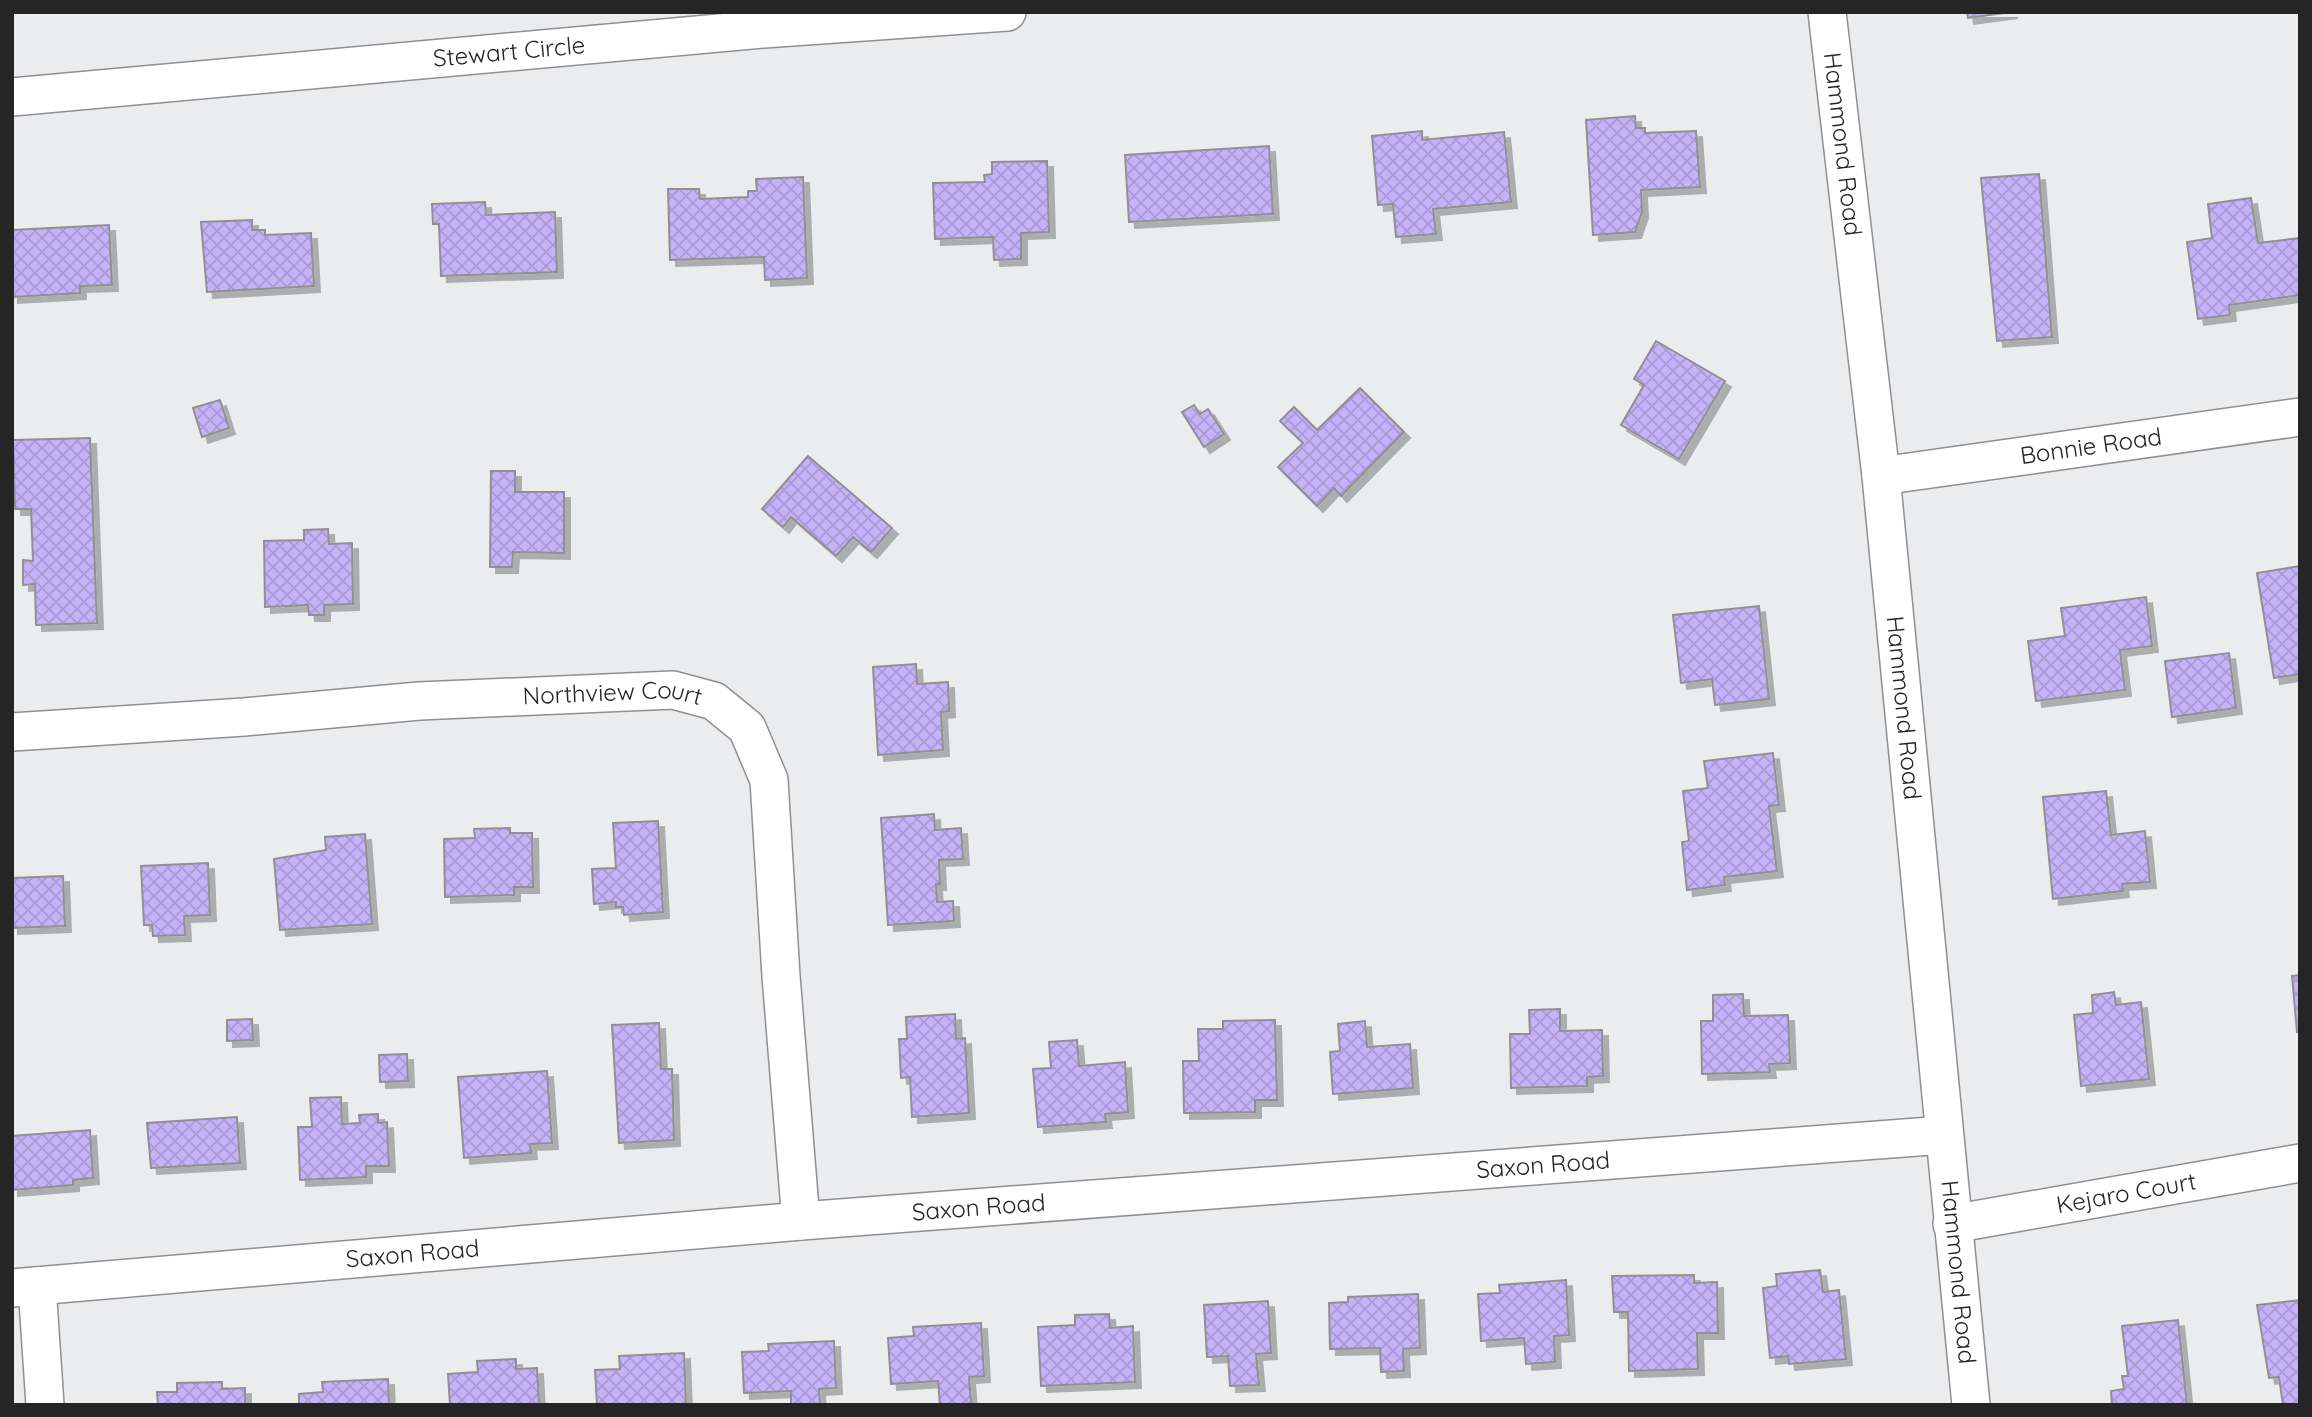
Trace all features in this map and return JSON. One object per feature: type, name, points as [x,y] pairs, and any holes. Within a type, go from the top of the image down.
[{"type":"street","name":"Stewart Circle","points":[[12,97],[763,29],[1007,12]]},
{"type":"street","name":"Hammond Road","points":[[1827,12],[1881,476],[1971,1405]]},
{"type":"street","name":"Bonnie Road","points":[[1881,476],[2300,417]]},
{"type":"street","name":"Northview Court","points":[[12,732],[244,717],[432,700],[673,690],[714,701],[747,728],[769,780],[780,976],[801,1221]]},
{"type":"street","name":"Saxon Road","points":[[24,1287],[801,1221],[1944,1135]]},
{"type":"street","name":"Kejaro Court","points":[[1952,1224],[2300,1163]]},
{"type":"street","points":[[24,1287],[45,1405]]},
{"type":"building","points":[[1967,12],[2012,12],[1968,18]]},
{"type":"building","points":[[1635,116],[1636,128],[1645,128],[1645,133],[1696,131],[1700,187],[1641,190],[1642,212],[1635,232],[1593,235],[1586,120]]},
{"type":"building","points":[[1422,131],[1422,140],[1504,132],[1511,202],[1433,209],[1436,234],[1396,237],[1393,204],[1378,205],[1372,136]]},
{"type":"building","points":[[1269,146],[1273,214],[1129,222],[1125,155]]},
{"type":"building","points":[[1047,161],[1049,232],[1021,233],[1021,259],[994,260],[993,237],[935,239],[933,183],[985,182],[984,175],[992,174],[992,162]]},
{"type":"building","points":[[2039,174],[2052,337],[1997,341],[1981,178]]},
{"type":"building","points":[[803,177],[807,278],[765,280],[764,257],[670,260],[668,189],[699,189],[700,199],[748,197],[748,191],[757,191],[756,179]]},
{"type":"building","points":[[2251,198],[2258,243],[2300,238],[2300,295],[2229,305],[2230,315],[2198,319],[2187,242],[2212,238],[2208,204]]},
{"type":"building","points":[[485,202],[486,215],[555,212],[557,272],[441,276],[439,224],[433,224],[432,204]]},
{"type":"building","points":[[252,220],[252,230],[265,230],[265,235],[311,233],[314,286],[207,292],[201,222]]},
{"type":"building","points":[[109,225],[112,285],[80,286],[80,293],[12,297],[12,230]]},
{"type":"building","points":[[1656,341],[1725,381],[1679,459],[1621,425],[1644,385],[1634,379]]},
{"type":"building","points":[[1360,388],[1404,432],[1341,496],[1334,488],[1317,506],[1278,467],[1303,443],[1280,421],[1294,407],[1317,430]]},
{"type":"building","points":[[220,400],[229,428],[202,437],[193,408]]},
{"type":"building","points":[[1194,405],[1200,414],[1208,409],[1224,434],[1204,447],[1182,412]]},
{"type":"building","points":[[90,438],[97,623],[36,625],[35,584],[23,585],[23,560],[33,561],[31,509],[15,509],[13,440]]},
{"type":"building","points":[[808,456],[892,528],[871,552],[853,537],[836,556],[791,517],[783,527],[762,509]]},
{"type":"building","points":[[491,471],[515,471],[515,492],[564,492],[564,553],[513,552],[512,567],[490,567]]},
{"type":"building","points":[[328,529],[329,544],[352,543],[353,604],[324,605],[324,615],[309,615],[308,605],[265,607],[264,541],[304,540],[304,530]]},
{"type":"building","points":[[2300,566],[2300,674],[2274,678],[2257,573]]},
{"type":"building","points":[[2146,597],[2152,646],[2120,650],[2125,690],[2036,701],[2028,641],[2065,636],[2061,608]]},
{"type":"building","points":[[1759,606],[1769,699],[1715,705],[1712,679],[1681,683],[1673,615]]},
{"type":"building","points":[[2229,653],[2236,708],[2172,717],[2165,661]]},
{"type":"building","points":[[916,664],[917,684],[948,682],[949,711],[941,712],[943,750],[878,755],[873,667]]},
{"type":"building","points":[[1773,753],[1779,805],[1769,806],[1777,871],[1724,877],[1725,885],[1687,890],[1682,842],[1689,841],[1683,791],[1708,788],[1704,761]]},
{"type":"building","points":[[2106,791],[2111,835],[2145,831],[2150,882],[2122,884],[2123,891],[2053,899],[2043,797]]},
{"type":"building","points":[[934,814],[935,830],[961,828],[963,859],[939,860],[940,884],[936,884],[937,902],[953,901],[954,921],[888,925],[881,818]]},
{"type":"building","points":[[658,821],[663,912],[624,915],[623,907],[616,907],[616,902],[594,904],[592,869],[616,868],[613,823]]},
{"type":"building","points":[[510,828],[510,833],[532,833],[533,887],[514,887],[514,895],[445,897],[444,839],[475,838],[474,829]]},
{"type":"building","points":[[365,834],[372,924],[280,930],[274,859],[326,850],[325,837]]},
{"type":"building","points":[[208,863],[210,915],[184,916],[185,935],[153,936],[152,925],[144,925],[141,866]]},
{"type":"building","points":[[63,876],[65,926],[12,928],[12,878]]},
{"type":"building","points":[[2300,975],[2300,1032],[2297,1032],[2292,976]]},
{"type":"building","points":[[2114,992],[2116,1005],[2141,1002],[2149,1079],[2081,1086],[2074,1015],[2093,1013],[2092,995]]},
{"type":"building","points":[[1743,994],[1744,1016],[1788,1015],[1790,1063],[1769,1064],[1770,1072],[1702,1074],[1701,1021],[1713,1021],[1713,995]]},
{"type":"building","points":[[1560,1009],[1560,1031],[1602,1030],[1603,1076],[1587,1077],[1587,1086],[1511,1088],[1510,1034],[1530,1034],[1529,1010]]},
{"type":"building","points":[[955,1014],[956,1039],[965,1038],[969,1113],[912,1117],[910,1077],[901,1078],[899,1039],[907,1039],[906,1017]]},
{"type":"building","points":[[252,1019],[253,1040],[227,1041],[227,1020]]},
{"type":"building","points":[[1275,1020],[1277,1100],[1255,1100],[1255,1112],[1184,1113],[1183,1061],[1199,1061],[1198,1029],[1223,1029],[1223,1021]]},
{"type":"building","points":[[1365,1021],[1367,1047],[1410,1044],[1413,1088],[1333,1094],[1330,1052],[1340,1051],[1338,1024]]},
{"type":"building","points":[[659,1023],[661,1069],[672,1069],[674,1140],[619,1143],[612,1025]]},
{"type":"building","points":[[1077,1040],[1079,1066],[1125,1062],[1128,1112],[1105,1114],[1106,1122],[1038,1127],[1033,1069],[1051,1068],[1049,1042]]},
{"type":"building","points":[[407,1054],[408,1081],[380,1082],[379,1055]]},
{"type":"building","points":[[547,1071],[552,1143],[530,1144],[531,1153],[464,1158],[458,1077]]},
{"type":"building","points":[[341,1097],[342,1124],[360,1123],[359,1115],[378,1114],[378,1123],[387,1122],[389,1166],[366,1166],[366,1177],[300,1180],[298,1127],[312,1127],[310,1098]]},
{"type":"building","points":[[237,1117],[240,1163],[151,1168],[147,1123]]},
{"type":"building","points":[[90,1130],[93,1178],[73,1180],[73,1185],[12,1190],[12,1136]]},
{"type":"building","points":[[1820,1270],[1823,1292],[1839,1290],[1846,1359],[1789,1364],[1788,1356],[1770,1358],[1763,1288],[1777,1286],[1776,1274]]},
{"type":"building","points":[[1694,1275],[1694,1283],[1717,1282],[1718,1333],[1697,1333],[1698,1369],[1629,1371],[1628,1312],[1614,1312],[1612,1276]]},
{"type":"building","points":[[1566,1280],[1569,1335],[1554,1336],[1555,1362],[1526,1364],[1524,1338],[1481,1341],[1478,1294],[1500,1293],[1499,1285]]},
{"type":"building","points":[[1418,1294],[1420,1348],[1403,1349],[1404,1371],[1381,1372],[1380,1348],[1330,1349],[1329,1303],[1348,1302],[1348,1297]]},
{"type":"building","points":[[2300,1300],[2300,1404],[2283,1405],[2279,1377],[2269,1378],[2257,1305]]},
{"type":"building","points":[[1268,1301],[1271,1353],[1256,1354],[1259,1385],[1230,1386],[1228,1356],[1207,1357],[1204,1305]]},
{"type":"building","points":[[1109,1314],[1110,1328],[1133,1326],[1135,1382],[1041,1386],[1038,1327],[1075,1325],[1075,1315]]},
{"type":"building","points":[[2178,1320],[2187,1405],[2112,1405],[2111,1391],[2124,1389],[2122,1376],[2128,1376],[2122,1326]]},
{"type":"building","points":[[981,1323],[984,1376],[969,1377],[971,1403],[983,1405],[940,1405],[938,1381],[891,1384],[888,1338],[914,1336],[913,1327]]},
{"type":"building","points":[[834,1341],[836,1388],[819,1389],[820,1405],[791,1405],[791,1391],[744,1393],[742,1352],[769,1351],[768,1344]]},
{"type":"building","points":[[684,1353],[686,1405],[597,1405],[595,1370],[620,1369],[619,1356]]},
{"type":"building","points":[[516,1359],[516,1369],[537,1368],[539,1405],[450,1405],[448,1374],[478,1372],[477,1361]]},
{"type":"building","points":[[388,1379],[389,1405],[299,1405],[299,1394],[323,1392],[322,1382]]},
{"type":"building","points":[[222,1382],[222,1389],[245,1388],[245,1405],[158,1405],[157,1392],[177,1392],[177,1383]]}]
